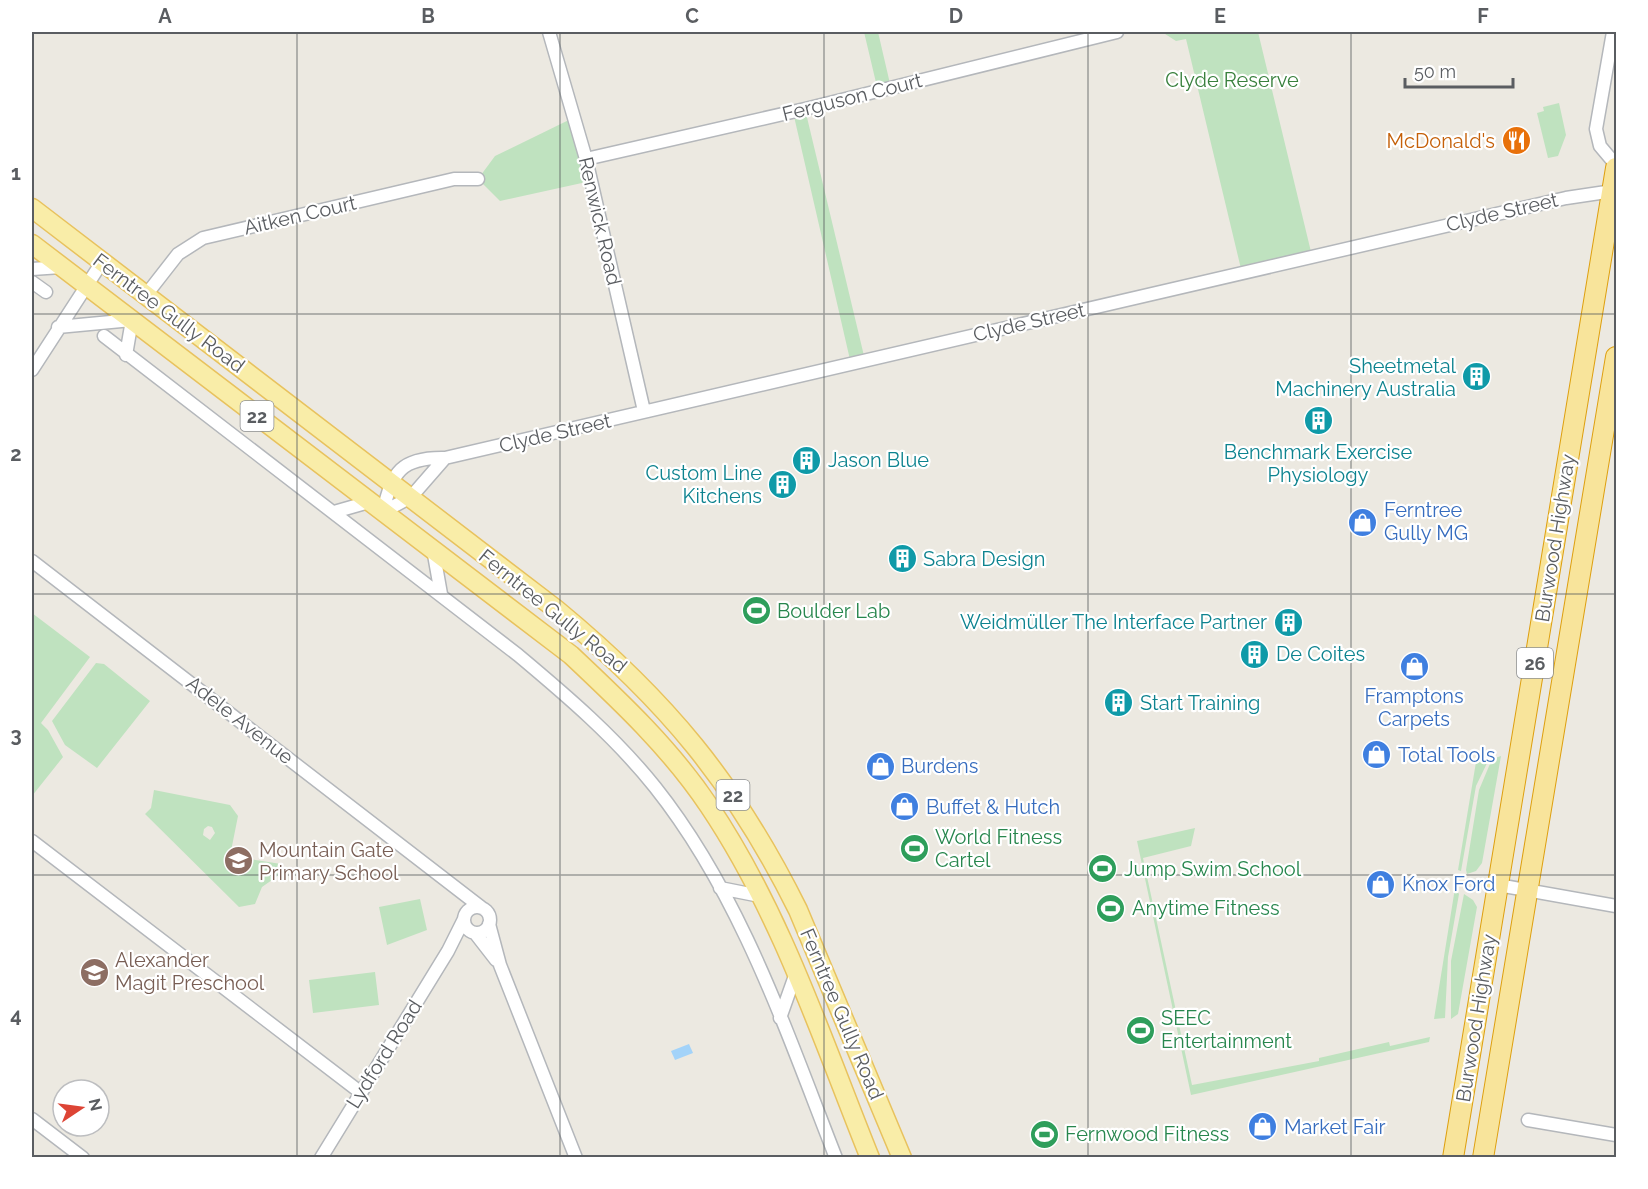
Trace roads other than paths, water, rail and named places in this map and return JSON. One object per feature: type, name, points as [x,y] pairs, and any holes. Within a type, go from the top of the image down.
[{"type":"highway","name":"Burwood Highway","points":[[1454,1158],[1615,191],[1617,167]]},
{"type":"highway","name":"Burwood Highway","points":[[1483,1158],[1617,357]]},
{"type":"main road","name":"Ferntree Gully Road","points":[[32,208],[411,497],[604,649],[652,696],[719,774],[757,833],[798,910],[902,1158]]},
{"type":"main road","name":"Ferntree Gully Road","points":[[32,244],[571,655],[634,714],[677,763],[709,806],[760,896],[796,973],[870,1158]]},
{"type":"street","name":"Renwick Road","points":[[549,32],[586,159],[644,411]]},
{"type":"street","name":"Ferguson Court","points":[[586,159],[799,110],[1116,32]]},
{"type":"street","name":"Burwood Highway","points":[[1613,32],[1596,129],[1600,146],[1617,167]]},
{"type":"street","name":"Aitken Court","points":[[146,295],[178,254],[203,238],[454,179],[477,179]]},
{"type":"street","name":"Clyde Street","points":[[390,481],[405,466],[428,459],[446,458],[1486,216],[1566,198],[1615,191]]},
{"type":"street","points":[[32,370],[102,262]]},
{"type":"street","name":"Ferntree Gully Road","points":[[32,269],[61,267]]},
{"type":"street","points":[[32,282],[46,292]]},
{"type":"street","points":[[58,327],[132,320]]},
{"type":"street","name":"Ferntree Gully Road","points":[[126,355],[132,320]]},
{"type":"street","points":[[104,336],[518,654],[602,728],[655,787],[720,888],[780,1018],[836,1158]]},
{"type":"street","points":[[334,512],[376,507],[411,497],[446,458]]},
{"type":"street","points":[[376,507],[390,481]]},
{"type":"street","points":[[433,549],[441,594]]},
{"type":"street","name":"Adele Avenue","points":[[32,561],[482,908]]},
{"type":"street","points":[[32,841],[360,1092]]},
{"type":"street","name":"Adele Avenue","points":[[448,880],[465,915]]},
{"type":"street","points":[[1498,885],[1617,906]]},
{"type":"street","points":[[720,888],[760,896]]},
{"type":"street","points":[[500,965],[473,932],[466,927],[465,915],[474,907],[482,908],[488,913],[500,965],[576,1158]]},
{"type":"street","name":"Lydford Road","points":[[324,1157],[360,1092],[448,951],[465,915]]},
{"type":"street","points":[[473,932],[484,931],[489,924]]},
{"type":"street","name":"Lydford Road","points":[[448,951],[473,932]]},
{"type":"street","points":[[780,1018],[796,973]]},
{"type":"street","points":[[32,1119],[82,1158]]},
{"type":"street","points":[[1528,1120],[1617,1135]]},
{"type":"water","points":[[689,1044],[693,1053],[675,1060],[671,1051]]},
{"type":"place","name":"McDonald's","points":[[1516,141]]},
{"type":"place","name":"Sheetmetal Machinery Australia","points":[[1477,377]]},
{"type":"place","name":"Benchmark Exercise Physiology","points":[[1318,421]]},
{"type":"place","name":"Jason Blue","points":[[807,460]]},
{"type":"place","name":"Custom Line Kitchens","points":[[783,485]]},
{"type":"place","name":"Ferntree Gully MG","points":[[1363,522]]},
{"type":"place","name":"Sabra Design","points":[[902,559]]},
{"type":"place","name":"Boulder Lab","points":[[756,611]]},
{"type":"place","name":"Weidmüller The Interface Partner","points":[[1288,622]]},
{"type":"place","name":"De Coites","points":[[1255,654]]},
{"type":"place","name":"Framptons Carpets","points":[[1414,666]]},
{"type":"place","name":"Start Training","points":[[1119,703]]},
{"type":"place","name":"Total Tools","points":[[1377,755]]},
{"type":"place","name":"Burdens","points":[[880,766]]},
{"type":"place","name":"Buffet & Hutch","points":[[905,807]]},
{"type":"place","name":"World Fitness Cartel","points":[[914,848]]},
{"type":"place","name":"Mountain Gate Primary School","points":[[238,861]]},
{"type":"place","name":"Jump Swim School","points":[[1103,869]]},
{"type":"place","name":"Knox Ford","points":[[1381,884]]},
{"type":"place","name":"Anytime Fitness","points":[[1111,908]]},
{"type":"place","name":"Alexander Magit Preschool","points":[[94,972]]},
{"type":"place","name":"SEEC Entertainment","points":[[1140,1030]]},
{"type":"place","name":"Market Fair","points":[[1263,1127]]},
{"type":"place","name":"Fernwood Fitness","points":[[1044,1134]]},
{"type":"park label","name":"Clyde Reserve","points":[[1232,80]]}]
